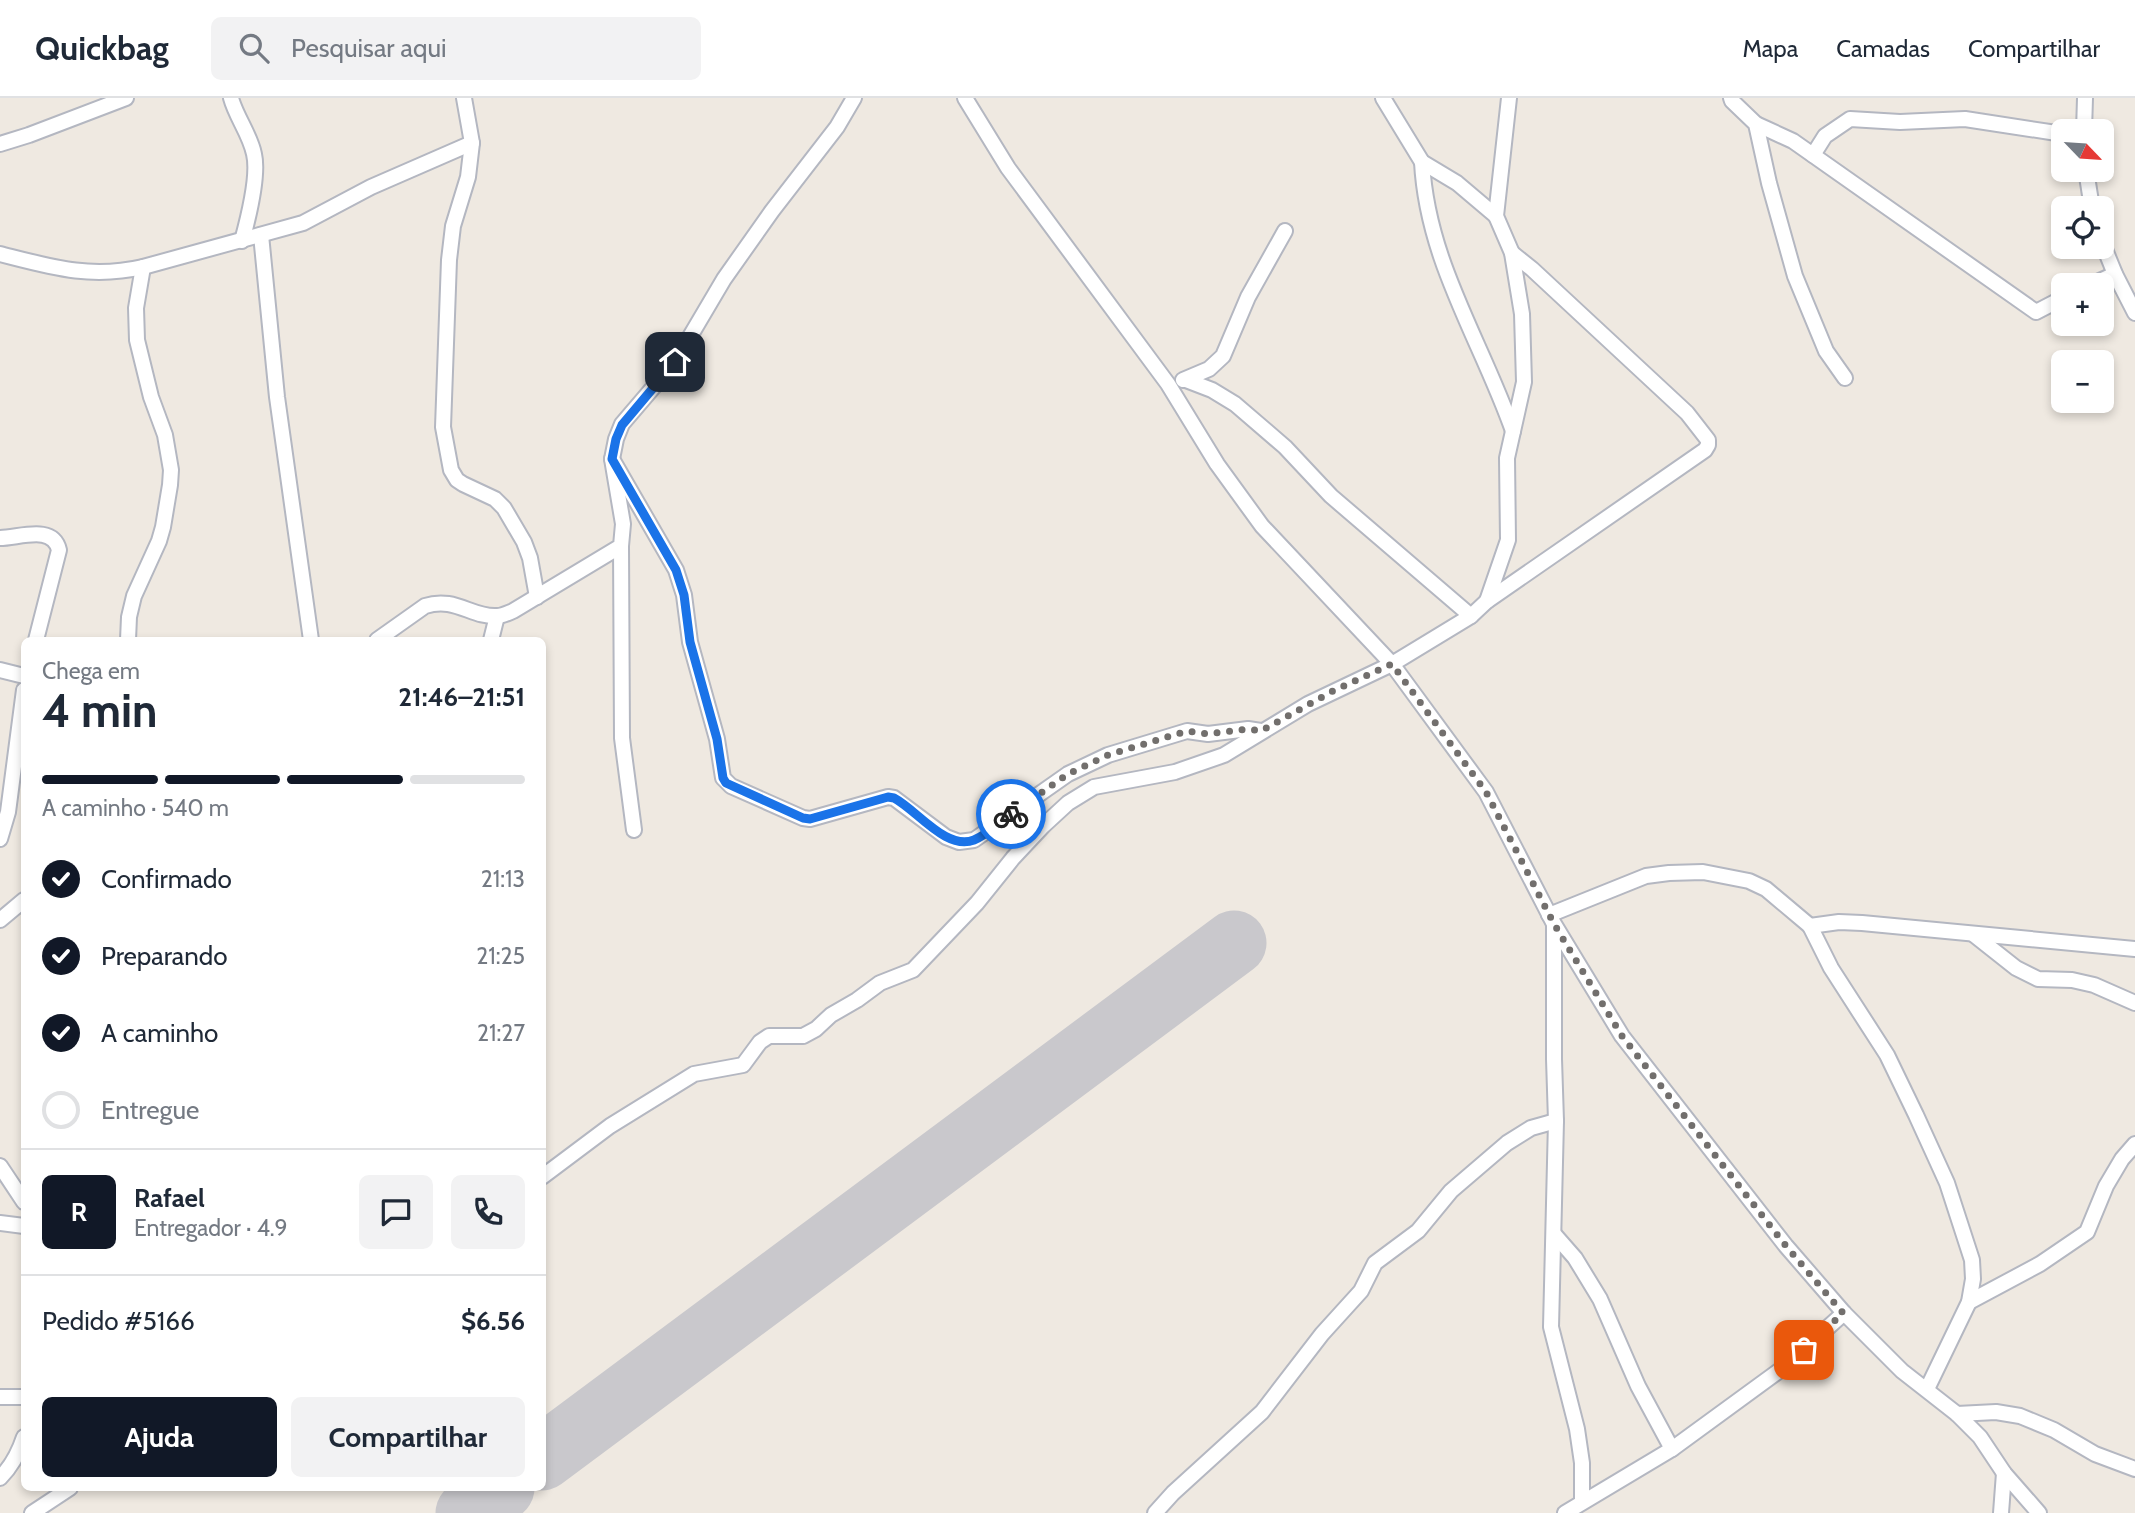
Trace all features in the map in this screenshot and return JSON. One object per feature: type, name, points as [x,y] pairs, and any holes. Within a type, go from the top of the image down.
[{"type":"street","points":[[0,144],[126,98]]},
{"type":"street","points":[[230,98],[254,152],[256,167],[242,241]]},
{"type":"street","points":[[464,98],[472,143],[468,177],[453,226],[449,260],[443,427],[451,470],[457,480],[495,499],[504,508],[524,542],[530,558],[537,597]]},
{"type":"street","points":[[634,830],[622,738],[623,524],[612,459],[616,439],[622,425],[675,362],[724,279],[837,127],[854,98]]},
{"type":"street","points":[[965,98],[1008,168],[1168,384],[1217,464],[1262,526],[1392,664],[1486,792],[1552,920],[1622,1036],[1786,1246],[1843,1313],[1902,1371],[1957,1414],[1980,1437],[2004,1473],[2039,1513]]},
{"type":"street","points":[[1383,98],[1422,162],[1432,230],[1451,286],[1498,388],[1514,432]]},
{"type":"street","points":[[1496,216],[1509,98]]},
{"type":"street","points":[[2084,119],[2085,98]]},
{"type":"street","points":[[1730,99],[1756,124],[1793,141],[2036,312],[2051,304]]},
{"type":"street","points":[[1812,155],[1825,136],[1850,119],[1900,122],[1965,119],[2051,132]]},
{"type":"street","points":[[1756,124],[1769,184],[1796,276],[1826,351],[1844,378]]},
{"type":"street","points":[[0,254],[63,270],[122,272],[303,223],[371,187],[472,143]]},
{"type":"street","points":[[1422,162],[1457,183],[1496,216],[1512,253],[1522,314],[1524,382],[1507,458],[1508,540],[1487,601]]},
{"type":"street","points":[[1168,384],[1186,380],[1209,369],[1223,356],[1248,297],[1284,231]]},
{"type":"street","points":[[261,235],[276,397],[311,637]]},
{"type":"street","points":[[546,1174],[610,1126],[694,1074],[743,1065],[760,1042],[769,1036],[803,1035],[816,1029],[831,1015],[880,983],[913,970],[977,903],[1013,858],[1068,803],[1094,787],[1175,772],[1224,755],[1333,691],[1392,664],[1471,615],[1487,601],[1705,450],[1708,445],[1705,436],[1687,413],[1512,253]]},
{"type":"street","points":[[2109,259],[2135,313]]},
{"type":"street","points":[[128,637],[134,596],[161,534],[171,470],[165,435],[151,397],[137,340],[136,308],[143,267]]},
{"type":"street","points":[[1186,380],[1212,390],[1235,404],[1285,447],[1339,504],[1471,615]]},
{"type":"street","points":[[612,459],[676,570],[684,595],[690,642],[717,739],[723,778],[731,786],[803,818],[823,817],[888,797],[894,798],[946,837],[959,842],[974,840],[1068,774],[1108,755],[1187,731],[1208,734],[1248,729],[1261,731]]},
{"type":"street","points":[[0,538],[47,535],[58,545],[37,637]]},
{"type":"street","points":[[381,637],[432,603],[454,604],[497,617],[513,611],[621,547]]},
{"type":"street","points":[[492,637],[497,617]]},
{"type":"street","points":[[0,670],[21,675]]},
{"type":"street","points":[[0,839],[8,812],[21,714]]},
{"type":"street","points":[[1552,920],[1646,876],[1703,872],[1749,881],[1766,889],[1810,926],[1831,968],[1887,1055],[1947,1183],[1972,1260],[1973,1279],[1969,1301],[1927,1389]]},
{"type":"street","points":[[1,919],[21,902]]},
{"type":"street","points":[[0,903],[1,919]]},
{"type":"street","points":[[1552,920],[1556,1121],[1551,1327],[1577,1429],[1582,1502]]},
{"type":"street","points":[[1810,926],[1851,923],[2135,949]]},
{"type":"street","points":[[1972,933],[2016,968],[2038,979],[2072,980],[2094,985],[2135,1003]]},
{"type":"street","points":[[1155,1513],[1173,1493],[1262,1412],[1322,1334],[1361,1292],[1375,1263],[1418,1231],[1451,1191],[1507,1143],[1531,1128],[1556,1121]]},
{"type":"street","points":[[1969,1301],[2040,1264],[2087,1232],[2106,1186],[2122,1159],[2135,1144]]},
{"type":"street","points":[[0,1166],[21,1198]]},
{"type":"street","points":[[0,1223],[21,1226]]},
{"type":"street","points":[[1554,1234],[1575,1258],[1600,1298],[1638,1386],[1672,1449]]},
{"type":"street","points":[[1568,1512],[1672,1449],[1783,1368],[1843,1313]]},
{"type":"street","points":[[0,1396],[21,1397]]},
{"type":"street","points":[[1957,1414],[1996,1412],[2020,1416],[2054,1430],[2095,1454],[2135,1469]]},
{"type":"street","points":[[0,1478],[6,1473],[21,1447]]},
{"type":"street","points":[[2001,1513],[2004,1473]]},
{"type":"street","points":[[32,1513],[65,1491]]},
{"type":"runway","points":[[546,1455],[1234,943]]},
{"type":"runway","points":[[468,1513],[498,1491]]},
{"type":"way so far","points":[[1011,814],[1068,774],[1108,755],[1187,731],[1208,734],[1248,729],[1261,731],[1333,691],[1392,664],[1486,792],[1554,924],[1622,1036],[1786,1246],[1843,1313],[1804,1350]]},
{"type":"route","points":[[675,362],[622,425],[612,459],[676,570],[684,595],[690,642],[717,739],[726,783],[810,819],[888,797],[894,798],[946,837],[959,842],[974,840],[1011,814]]}]
